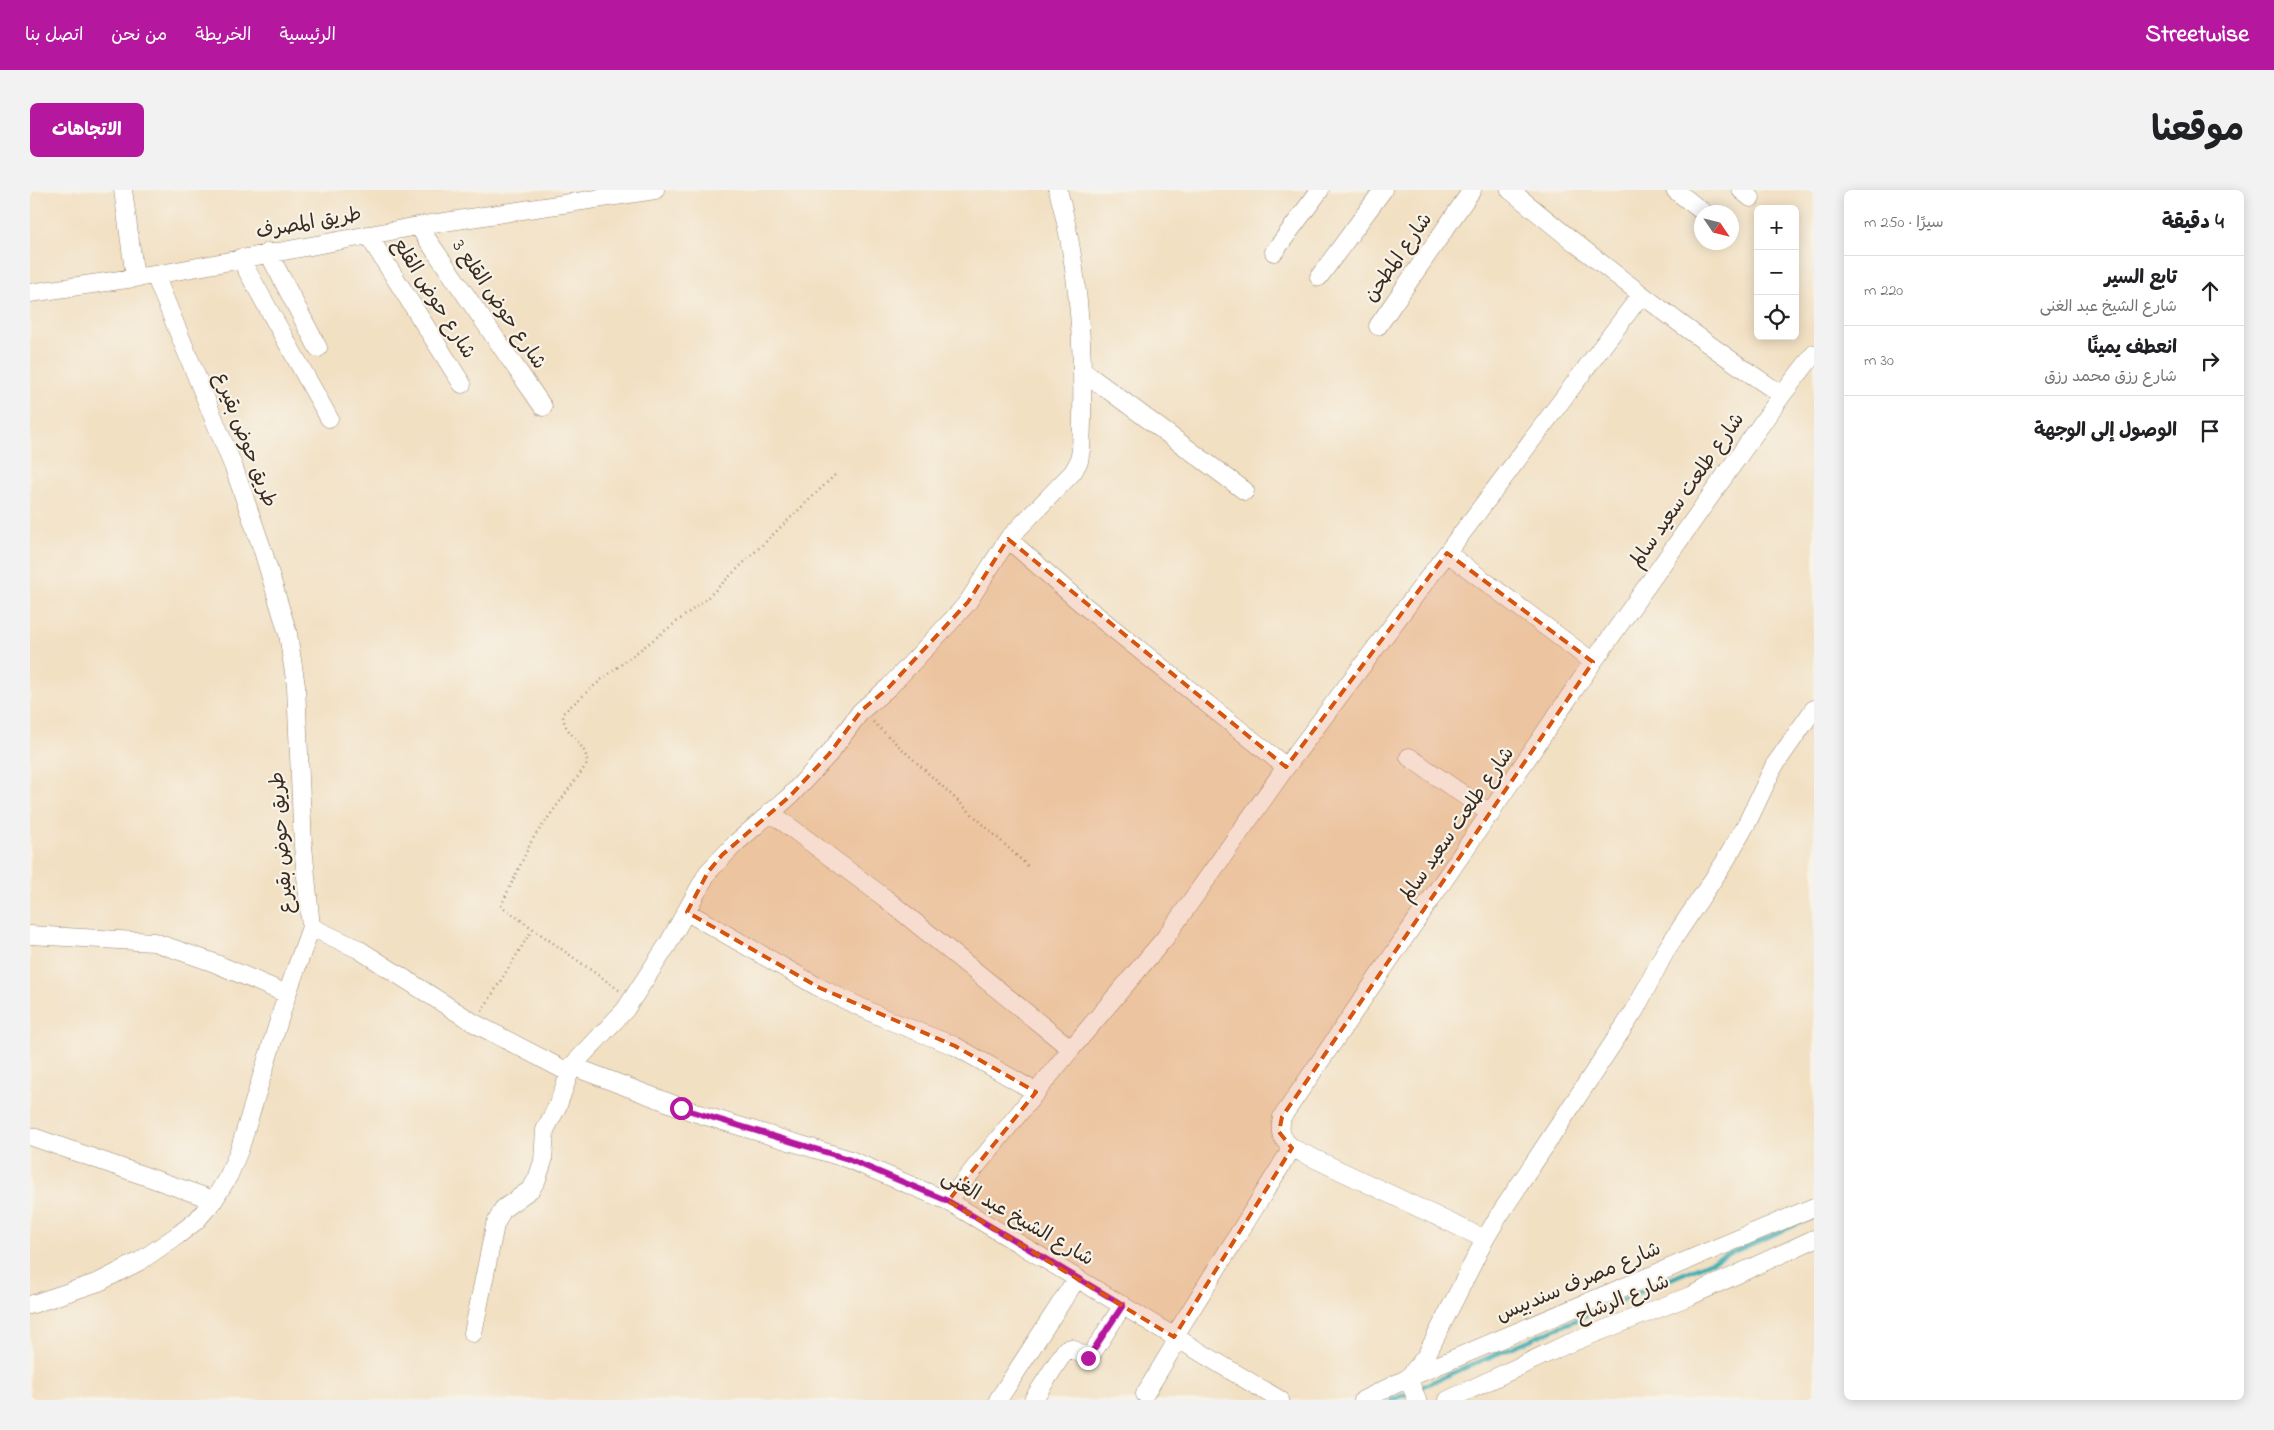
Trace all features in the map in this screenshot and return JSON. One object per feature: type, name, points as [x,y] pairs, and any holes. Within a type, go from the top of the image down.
[{"type":"street","points":[[123,190],[135,278]]},
{"type":"street","name":"طريق المصرف","points":[[36,293],[155,275],[268,252],[418,226],[655,190]]},
{"type":"street","points":[[472,1334],[495,1225],[503,1209],[531,1189],[537,1179],[543,1161],[545,1130],[558,1105],[572,1066],[625,1010],[687,912],[712,866],[790,796],[829,754],[861,711],[889,687],[968,602],[1008,540],[1061,487],[1079,461],[1084,372],[1076,290],[1058,190]]},
{"type":"street","points":[[1274,252],[1320,190]]},
{"type":"street","points":[[1319,278],[1383,190]]},
{"type":"street","name":"شارع المطحن","points":[[1378,326],[1472,190]]},
{"type":"street","points":[[1510,190],[1641,295],[1720,354],[1782,394]]},
{"type":"street","points":[[1675,190],[1694,205]]},
{"type":"street","name":"شارع حوض القلع 3","points":[[418,226],[543,407]]},
{"type":"street","name":"شارع حوض القلع","points":[[368,236],[462,384]]},
{"type":"street","points":[[268,252],[318,348]]},
{"type":"street","points":[[240,258],[330,418]]},
{"type":"street","name":"طريق حوض بقيرع","points":[[30,1305],[77,1291],[140,1261],[190,1226],[214,1200],[229,1175],[240,1148],[287,994],[311,927],[303,846],[296,686],[288,634],[263,551],[234,468],[155,275]]},
{"type":"street","points":[[30,309],[36,293]]},
{"type":"street","points":[[948,1201],[1071,1049],[1165,938],[1286,767],[1641,295]]},
{"type":"street","name":"شارع طلعت سعيد سالم","points":[[1292,1148],[1282,1139],[1279,1132],[1282,1117],[1593,662],[1782,394],[1814,354]]},
{"type":"street","points":[[1084,372],[1245,491]]},
{"type":"street","points":[[1008,540],[1081,603],[1286,767]]},
{"type":"street","points":[[1446,553],[1593,662]]},
{"type":"street","points":[[1417,1400],[1408,1378],[1426,1356],[1485,1239],[1570,1105],[1631,1016],[1666,950],[1724,863],[1748,821],[1774,766],[1814,709]]},
{"type":"street","points":[[1409,756],[1490,814]]},
{"type":"street","points":[[770,812],[891,903],[1071,1049]]},
{"type":"street","points":[[687,912],[820,988],[888,1020],[955,1046],[1036,1092]]},
{"type":"street","points":[[311,927],[358,949],[474,1023]]},
{"type":"street","points":[[30,935],[154,942],[212,962],[287,994]]},
{"type":"street","name":"شارع الشيخ عبد الغنى","points":[[474,1023],[566,1071],[572,1066],[722,1122],[848,1159],[948,1201],[1280,1400]]},
{"type":"street","points":[[30,1136],[214,1200]]},
{"type":"street","points":[[1145,1394],[1176,1338],[1292,1148],[1485,1239]]},
{"type":"street","name":"شارع مصرف سندبيس","points":[[1362,1400],[1408,1378],[1814,1207]]},
{"type":"street","name":"شارع الرشاح","points":[[1448,1400],[1565,1346],[1690,1296],[1814,1239]]},
{"type":"street","points":[[998,1400],[1077,1278]]},
{"type":"street","points":[[1033,1400],[1066,1349],[1071,1348],[1087,1358],[1090,1357],[1123,1305]]},
{"type":"path","points":[[632,999],[532,930],[501,906],[532,840],[588,764],[585,749],[566,728],[563,713],[601,680],[705,600],[837,472]]},
{"type":"path","points":[[861,711],[1030,868]]},
{"type":"path","points":[[474,1023],[532,930]]},
{"type":"highlighted area","points":[[1008,539],[1286,767],[1447,553],[1593,662],[1282,1117],[1279,1132],[1292,1148],[1174,1337],[948,1201],[1036,1092],[955,1046],[820,988],[687,912],[708,872],[722,855],[790,796],[829,754],[861,711],[889,687],[968,602]]},
{"type":"waterway","points":[[1416,1389],[1814,1217]]},
{"type":"waterway","points":[[1392,1400],[1409,1393]]},
{"type":"route","points":[[681,1108],[848,1159],[948,1201],[1123,1305],[1088,1358]]}]
